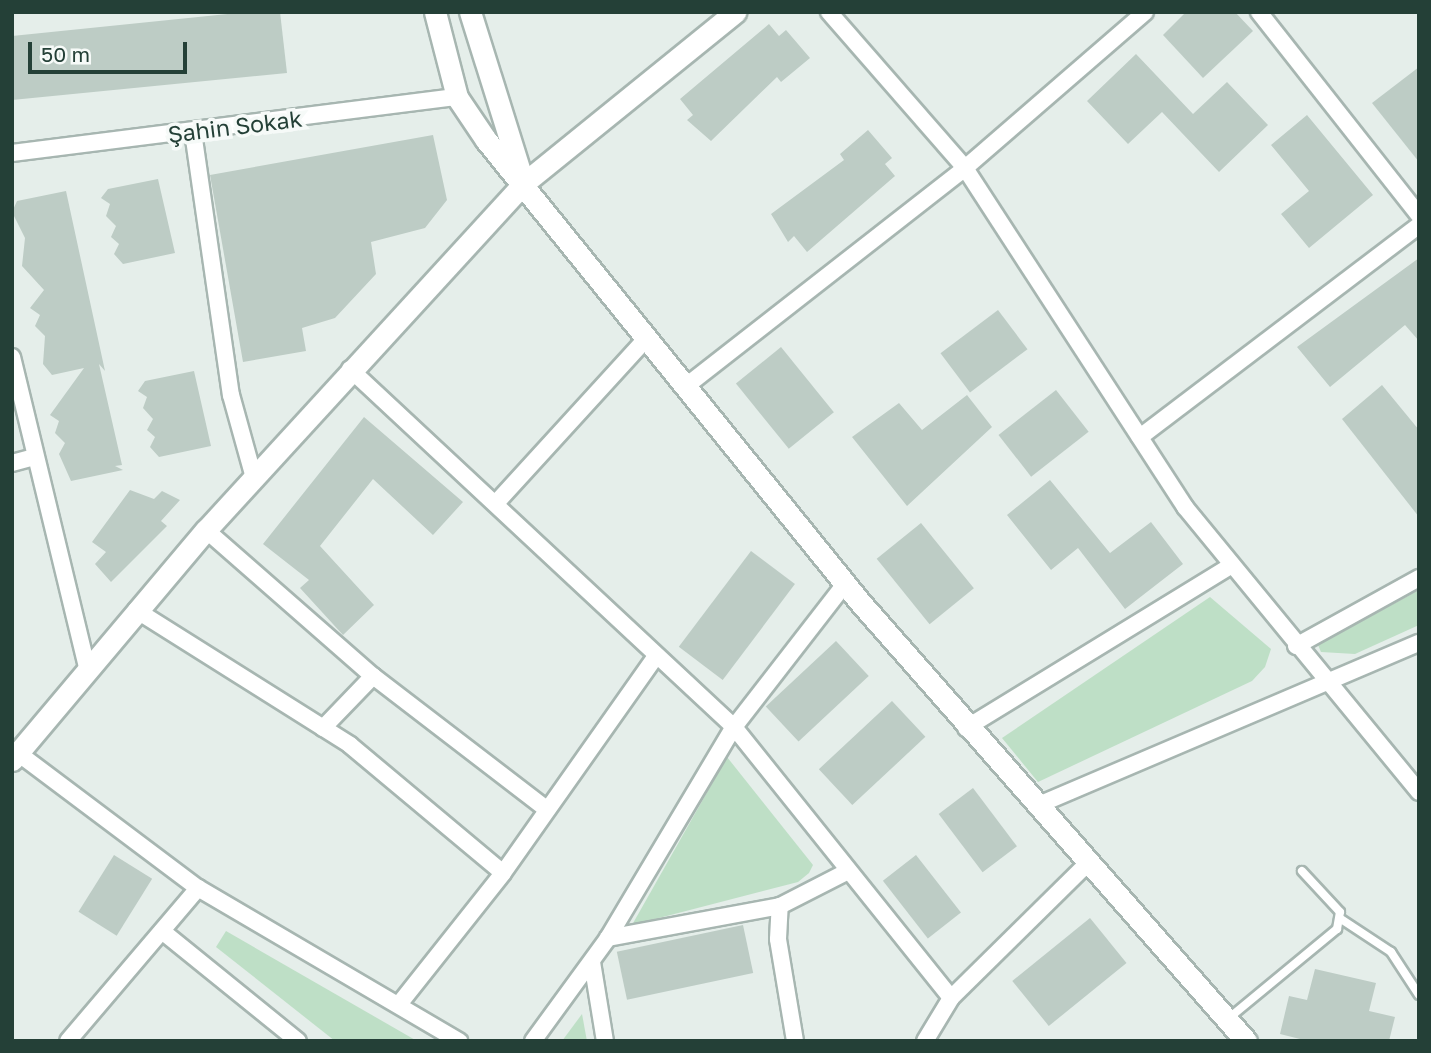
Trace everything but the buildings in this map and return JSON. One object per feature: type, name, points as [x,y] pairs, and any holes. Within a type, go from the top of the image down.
[{"type":"street","points":[[435,12],[457,97],[644,341],[966,728],[1246,1041]]},
{"type":"street","points":[[470,12],[524,183]]},
{"type":"street","points":[[459,1041],[400,1003],[198,888],[15,756],[206,530],[350,369],[524,183],[735,12]]},
{"type":"street","points":[[829,12],[965,168],[1140,437],[1232,565],[1325,682],[1419,792]]},
{"type":"street","points":[[685,387],[965,168],[1145,12]]},
{"type":"street","points":[[1259,12],[1419,215]]},
{"type":"street","name":"Şahin Sokak","points":[[12,153],[457,97]]},
{"type":"street","points":[[193,132],[231,394],[254,478]]},
{"type":"street","points":[[1140,437],[1419,225]]},
{"type":"street","points":[[497,502],[644,341]]},
{"type":"street","points":[[12,357],[87,668]]},
{"type":"street","points":[[350,369],[497,502],[656,656],[734,727],[951,998]]},
{"type":"street","points":[[12,463],[35,457]]},
{"type":"street","points":[[206,530],[373,676],[545,808]]},
{"type":"street","points":[[966,728],[1232,565]]},
{"type":"street","points":[[1296,646],[1419,578]]},
{"type":"street","points":[[533,1041],[608,938],[734,727],[845,584]]},
{"type":"street","points":[[136,610],[323,728],[503,873]]},
{"type":"street","points":[[1036,806],[1419,643]]},
{"type":"street","points":[[400,1003],[503,873],[545,808],[656,656]]},
{"type":"street","points":[[323,728],[373,676]]},
{"type":"street","points":[[925,1041],[951,998],[1086,865]]},
{"type":"street","points":[[608,938],[780,906],[848,871]]},
{"type":"street","points":[[68,1041],[198,888]]},
{"type":"street","points":[[780,906],[778,939],[795,1041]]},
{"type":"street","points":[[162,931],[298,1041]]},
{"type":"street","points":[[592,962],[605,1041]]},
{"type":"lane","points":[[1302,871],[1341,919],[1391,952],[1419,995]]},
{"type":"lane","points":[[1227,1020],[1341,919]]},
{"type":"green space","points":[[1419,590],[1419,625],[1355,654],[1321,652],[1318,645]]},
{"type":"green space","points":[[1210,597],[1271,649],[1265,667],[1252,681],[1038,782],[1002,738]]},
{"type":"green space","points":[[727,757],[813,865],[809,873],[798,882],[632,925]]},
{"type":"green space","points":[[226,931],[417,1041],[335,1041],[216,947]]},
{"type":"green space","points":[[582,1014],[587,1041],[562,1041]]}]
